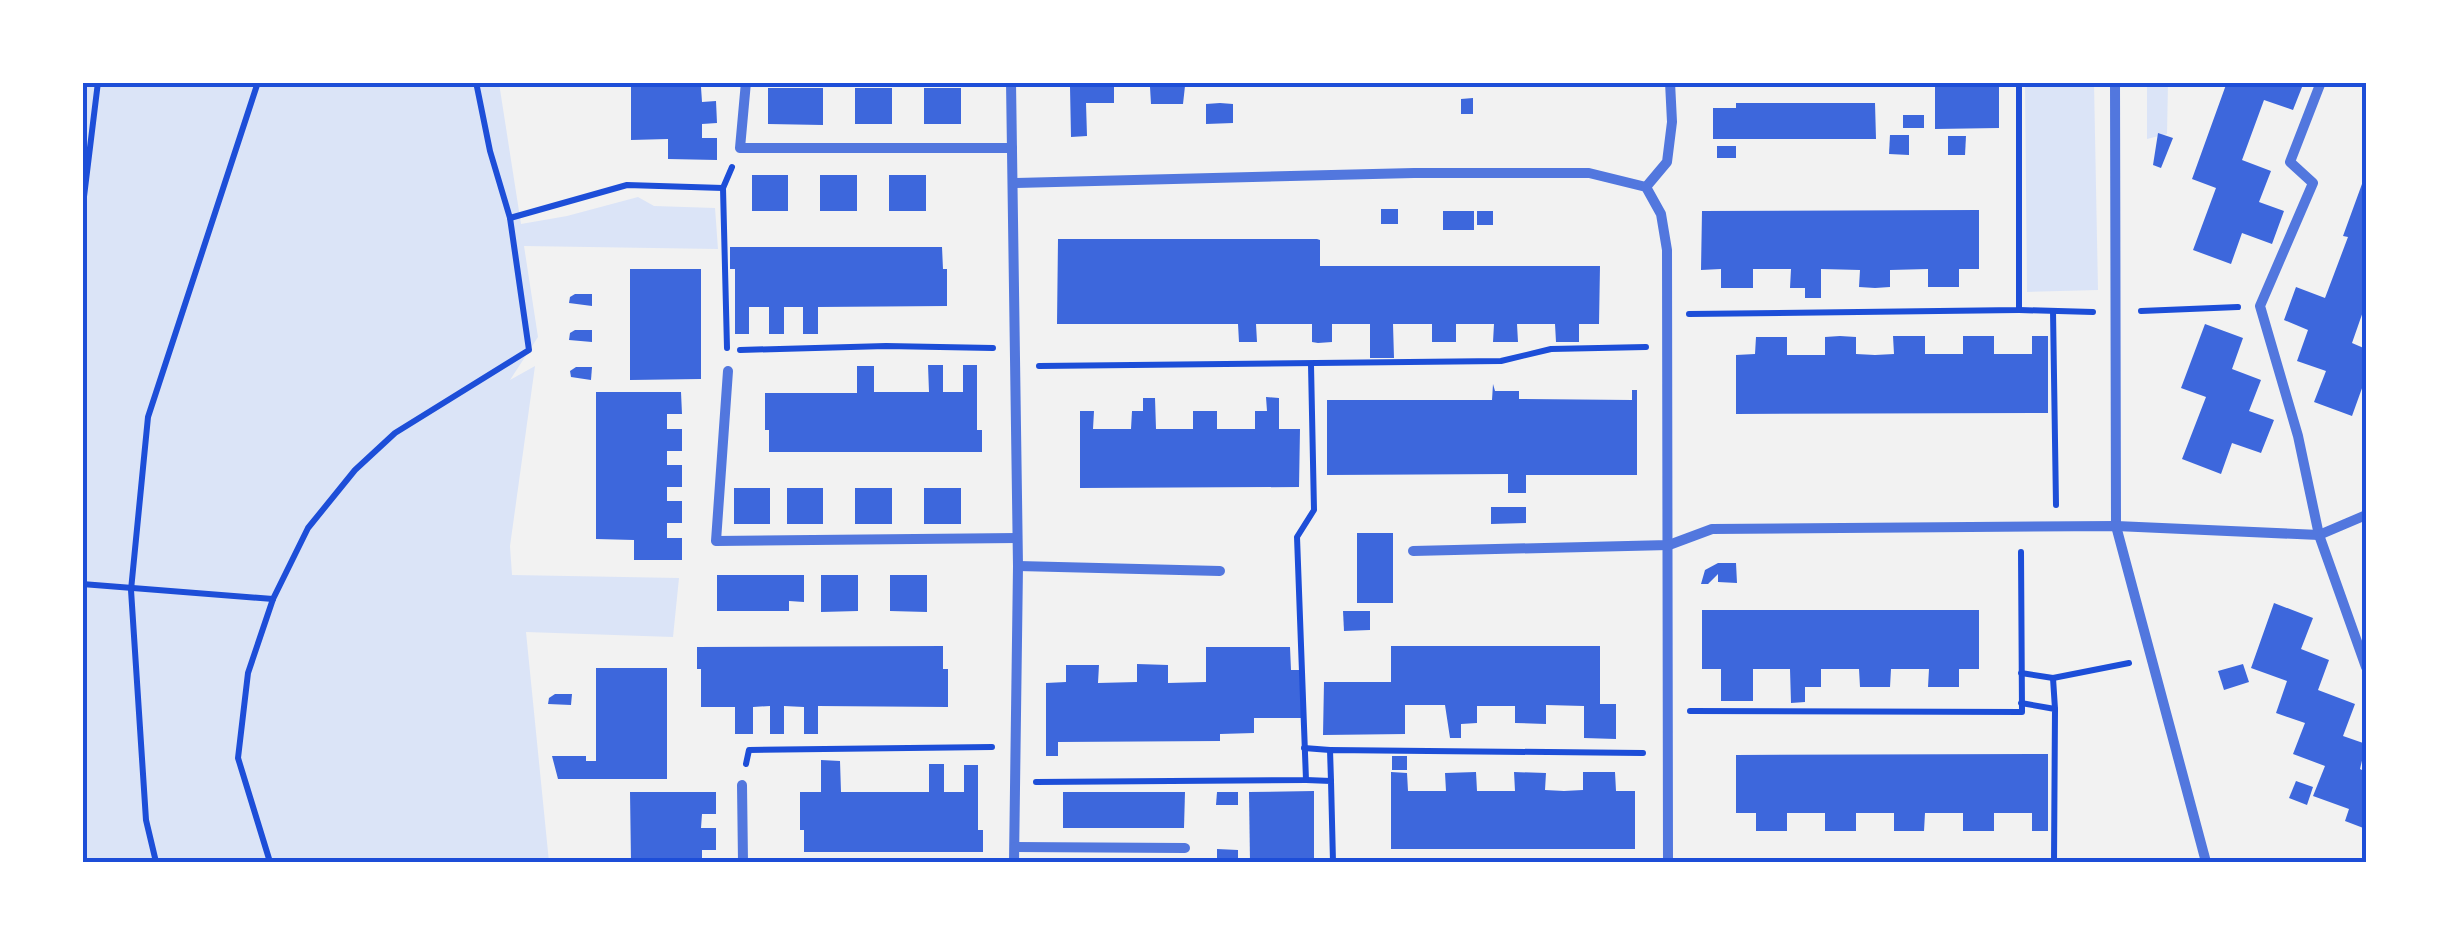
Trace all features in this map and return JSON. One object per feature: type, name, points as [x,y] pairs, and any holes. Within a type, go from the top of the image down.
[{"type":"street","points":[[746,82],[740,148],[1012,148]]},
{"type":"street","points":[[1011,82],[1018,566],[1014,862]]},
{"type":"street","points":[[1646,187],[1666,162],[1672,122],[1670,82]]},
{"type":"street","points":[[2115,82],[2116,526],[2206,862]]},
{"type":"street","points":[[2320,82],[2290,162],[2313,183],[2260,306],[2298,436],[2319,535],[2366,666]]},
{"type":"street","points":[[1014,182],[1588,173],[1646,187],[1662,214],[1666,250],[1670,545],[1668,862]]},
{"type":"street","points":[[728,372],[716,541],[1016,538]]},
{"type":"street","points":[[1413,551],[1670,545],[1712,529],[2116,526],[2319,535],[2366,515]]},
{"type":"street","points":[[1018,566],[1220,571]]},
{"type":"street","points":[[742,785],[744,862]]},
{"type":"street","points":[[1014,848],[1185,848]]},
{"type":"path","points":[[82,212],[98,82]]},
{"type":"path","points":[[156,862],[146,820],[131,590],[148,417],[258,82]]},
{"type":"path","points":[[270,862],[238,758],[248,673],[273,600],[308,528],[355,470],[395,434],[530,350],[510,218],[490,151],[476,82]]},
{"type":"path","points":[[1666,314],[2019,310],[2019,82]]},
{"type":"path","points":[[510,218],[627,185],[723,188],[728,372]]},
{"type":"path","points":[[2054,311],[2056,526]]},
{"type":"path","points":[[727,350],[886,346],[1014,349]]},
{"type":"path","points":[[1014,366],[1501,361],[1550,349],[1667,346]]},
{"type":"path","points":[[1306,780],[1297,538],[1314,510],[1311,365]]},
{"type":"path","points":[[1668,711],[2022,712],[2020,527]]},
{"type":"path","points":[[82,584],[273,600]]},
{"type":"path","points":[[2021,674],[2053,678],[2152,658]]},
{"type":"path","points":[[2053,678],[2054,862]]},
{"type":"path","points":[[2021,703],[2055,709]]},
{"type":"path","points":[[742,785],[749,750],[1015,746]]},
{"type":"path","points":[[1304,748],[1668,753]]},
{"type":"path","points":[[1330,750],[1333,862]]},
{"type":"path","points":[[1015,783],[1332,781]]},
{"type":"shaded area","points":[[82,83],[499,83],[521,224],[638,197],[654,206],[715,208],[718,249],[524,246],[538,337],[510,380],[535,366],[510,546],[512,575],[679,578],[673,637],[526,632],[549,862],[83,862]]},
{"type":"shaded area","points":[[2025,83],[2094,83],[2098,290],[2027,292]]},
{"type":"shaded area","points":[[2147,83],[2168,83],[2167,134],[2147,139]]},
{"type":"building","points":[[631,82],[716,82],[716,87],[701,87],[702,102],[716,101],[717,123],[702,124],[702,138],[717,138],[717,160],[668,159],[668,139],[631,140]]},
{"type":"building","points":[[1080,82],[1185,82],[1183,104],[1151,104],[1150,87],[1114,87],[1114,103],[1086,103],[1087,136],[1071,137],[1070,87],[1080,87]]},
{"type":"building","points":[[1253,82],[1372,82],[1373,87],[1255,87]]},
{"type":"building","points":[[1935,82],[1999,82],[1999,128],[1935,129]]},
{"type":"building","points":[[2227,82],[2304,82],[2293,110],[2264,100],[2242,160],[2271,171],[2259,202],[2284,211],[2272,244],[2242,233],[2231,264],[2193,250],[2216,188],[2192,179]]},
{"type":"building","points":[[768,88],[823,88],[823,125],[768,124]]},
{"type":"building","points":[[855,88],[892,88],[892,124],[855,124]]},
{"type":"building","points":[[924,88],[961,88],[961,124],[924,124]]},
{"type":"building","points":[[1473,98],[1473,114],[1461,114],[1461,99]]},
{"type":"building","points":[[1736,103],[1875,103],[1876,139],[1713,139],[1713,108],[1736,108]]},
{"type":"building","points":[[1206,104],[1233,104],[1233,123],[1206,124]]},
{"type":"building","points":[[1903,115],[1924,115],[1924,128],[1903,128]]},
{"type":"building","points":[[2158,133],[2173,138],[2161,168],[2153,165]]},
{"type":"building","points":[[1890,135],[1909,135],[1909,155],[1889,154]]},
{"type":"building","points":[[1948,136],[1966,136],[1965,155],[1948,155]]},
{"type":"building","points":[[1717,146],[1736,146],[1736,158],[1717,158]]},
{"type":"building","points":[[2366,173],[2366,303],[2352,343],[2366,349],[2366,377],[2352,416],[2314,402],[2326,371],[2297,361],[2308,330],[2284,320],[2296,287],[2325,298]]},
{"type":"building","points":[[752,175],[788,175],[788,211],[752,211]]},
{"type":"building","points":[[820,175],[857,175],[857,211],[820,211]]},
{"type":"building","points":[[889,175],[926,175],[926,211],[889,211]]},
{"type":"building","points":[[1381,209],[1398,209],[1398,224],[1381,224]]},
{"type":"building","points":[[1979,210],[1979,269],[1959,269],[1959,287],[1928,287],[1928,269],[1890,270],[1890,287],[1875,288],[1859,287],[1860,270],[1821,269],[1821,298],[1805,298],[1805,288],[1790,288],[1791,269],[1753,269],[1753,288],[1721,288],[1721,269],[1701,270],[1702,211]]},
{"type":"building","points":[[1443,211],[1474,211],[1474,230],[1443,230]]},
{"type":"building","points":[[1477,211],[1493,211],[1493,225],[1477,225]]},
{"type":"building","points":[[1058,239],[1317,239],[1320,266],[1600,266],[1599,324],[1579,324],[1579,342],[1556,342],[1555,324],[1517,324],[1518,342],[1493,342],[1494,324],[1456,324],[1456,342],[1432,342],[1432,324],[1393,324],[1394,358],[1370,358],[1370,324],[1332,324],[1332,342],[1318,343],[1312,342],[1312,324],[1256,324],[1257,342],[1239,342],[1238,324],[1057,324]]},
{"type":"building","points":[[730,247],[942,247],[943,269],[947,269],[947,306],[818,307],[818,334],[803,334],[803,307],[784,307],[784,334],[769,334],[769,307],[749,307],[749,334],[735,334],[735,269],[730,269]]},
{"type":"building","points":[[630,269],[701,269],[701,379],[630,380]]},
{"type":"building","points":[[575,294],[592,294],[592,306],[569,303]]},
{"type":"building","points":[[2205,324],[2243,338],[2232,369],[2261,380],[2249,411],[2274,420],[2261,453],[2232,443],[2221,474],[2182,459],[2206,397],[2181,388]]},
{"type":"building","points":[[575,330],[592,330],[592,342],[569,340]]},
{"type":"building","points":[[1893,336],[1925,336],[1925,354],[1963,354],[1963,336],[1994,336],[1994,354],[2032,354],[2032,336],[2048,336],[2048,413],[1736,414],[1736,355],[1755,354],[1756,337],[1787,337],[1787,355],[1825,355],[1825,337],[1856,337],[1856,354],[1875,355],[1894,354]]},
{"type":"building","points":[[928,365],[943,365],[943,392],[963,392],[963,365],[977,365],[977,430],[982,430],[982,452],[769,452],[765,393],[857,393],[857,366],[874,366],[874,392],[929,392]]},
{"type":"building","points":[[592,367],[591,380],[571,377],[570,371]]},
{"type":"building","points":[[1493,384],[1495,391],[1519,391],[1519,399],[1632,400],[1632,390],[1637,390],[1637,475],[1526,475],[1526,493],[1508,493],[1508,474],[1327,475],[1327,400],[1492,400]]},
{"type":"building","points":[[596,392],[681,392],[682,414],[667,414],[667,429],[682,429],[682,451],[667,451],[667,465],[682,465],[682,487],[667,487],[667,501],[682,501],[682,523],[667,523],[667,538],[682,538],[682,560],[634,560],[634,540],[596,539]]},
{"type":"building","points":[[1266,397],[1279,398],[1279,429],[1300,429],[1299,487],[1080,488],[1080,411],[1094,411],[1093,429],[1131,429],[1132,411],[1143,411],[1143,398],[1155,398],[1156,429],[1193,429],[1193,411],[1217,411],[1217,429],[1255,429],[1255,411],[1267,411]]},
{"type":"building","points":[[734,488],[770,488],[770,524],[734,524]]},
{"type":"building","points":[[787,488],[823,488],[823,524],[787,524]]},
{"type":"building","points":[[855,488],[892,488],[892,524],[855,524]]},
{"type":"building","points":[[924,488],[961,488],[961,524],[924,524]]},
{"type":"building","points":[[1491,507],[1526,507],[1526,523],[1491,524]]},
{"type":"building","points":[[1357,533],[1393,533],[1393,603],[1357,603]]},
{"type":"building","points":[[1718,563],[1736,563],[1737,583],[1718,582],[1718,574],[1708,584],[1701,584],[1705,570]]},
{"type":"building","points":[[717,575],[804,575],[804,602],[789,601],[789,611],[717,611]]},
{"type":"building","points":[[821,575],[858,575],[858,611],[821,612]]},
{"type":"building","points":[[890,575],[927,575],[927,612],[890,611]]},
{"type":"building","points":[[2274,603],[2313,618],[2301,649],[2329,660],[2318,690],[2355,704],[2343,736],[2366,744],[2360,769],[2366,772],[2366,829],[2345,821],[2349,809],[2313,796],[2325,766],[2293,754],[2305,723],[2276,713],[2287,681],[2251,668]]},
{"type":"building","points":[[1702,610],[1979,610],[1979,669],[1959,669],[1959,687],[1928,687],[1929,669],[1891,669],[1890,687],[1860,687],[1859,669],[1821,669],[1821,687],[1805,687],[1805,702],[1791,703],[1790,669],[1753,669],[1753,701],[1721,701],[1721,669],[1702,669]]},
{"type":"building","points":[[1343,611],[1370,611],[1370,630],[1344,631]]},
{"type":"building","points":[[943,646],[943,669],[948,669],[948,707],[818,706],[818,734],[804,734],[804,707],[784,706],[784,734],[770,734],[770,706],[753,707],[753,734],[735,734],[735,707],[701,707],[697,647]]},
{"type":"building","points":[[1391,646],[1600,646],[1600,704],[1616,704],[1616,739],[1584,738],[1584,706],[1546,705],[1546,724],[1515,723],[1515,706],[1477,706],[1477,723],[1461,724],[1461,738],[1450,738],[1445,705],[1405,705],[1405,734],[1323,735],[1324,682],[1391,682]]},
{"type":"building","points":[[1206,647],[1290,647],[1291,670],[1303,670],[1303,718],[1254,718],[1254,733],[1220,734],[1220,741],[1058,742],[1058,756],[1046,756],[1046,683],[1066,682],[1066,665],[1099,665],[1098,683],[1137,682],[1137,664],[1168,665],[1168,683],[1206,682]]},
{"type":"building","points":[[2243,664],[2249,682],[2224,690],[2218,671]]},
{"type":"building","points":[[596,668],[667,668],[667,779],[558,779],[552,756],[586,756],[586,761],[596,761]]},
{"type":"building","points":[[555,694],[572,694],[571,705],[548,704]]},
{"type":"building","points":[[2048,754],[2048,831],[2032,831],[2032,813],[1994,813],[1994,831],[1963,831],[1963,813],[1925,813],[1924,831],[1894,831],[1894,813],[1856,813],[1856,831],[1825,831],[1825,813],[1787,813],[1787,831],[1756,831],[1756,813],[1736,813],[1736,755]]},
{"type":"building","points":[[1392,756],[1407,756],[1407,770],[1392,770]]},
{"type":"building","points":[[821,760],[840,761],[841,792],[929,792],[929,764],[944,764],[944,792],[964,792],[964,765],[978,765],[978,830],[983,830],[983,852],[804,852],[800,792],[821,792]]},
{"type":"building","points":[[1391,772],[1407,773],[1408,791],[1446,791],[1445,773],[1476,772],[1477,791],[1515,791],[1514,772],[1546,773],[1545,790],[1564,791],[1583,790],[1583,772],[1615,772],[1616,791],[1635,791],[1635,849],[1391,849]]},
{"type":"building","points":[[2296,781],[2313,787],[2307,805],[2289,798]]},
{"type":"building","points":[[1314,791],[1314,862],[1250,862],[1249,792]]},
{"type":"building","points":[[630,792],[716,792],[716,814],[702,814],[701,828],[716,828],[716,850],[702,850],[702,862],[631,862]]},
{"type":"building","points":[[1063,792],[1185,792],[1184,828],[1063,828]]},
{"type":"building","points":[[1217,792],[1238,792],[1238,805],[1216,805]]},
{"type":"building","points":[[1217,849],[1238,850],[1238,862],[1217,862]]}]
